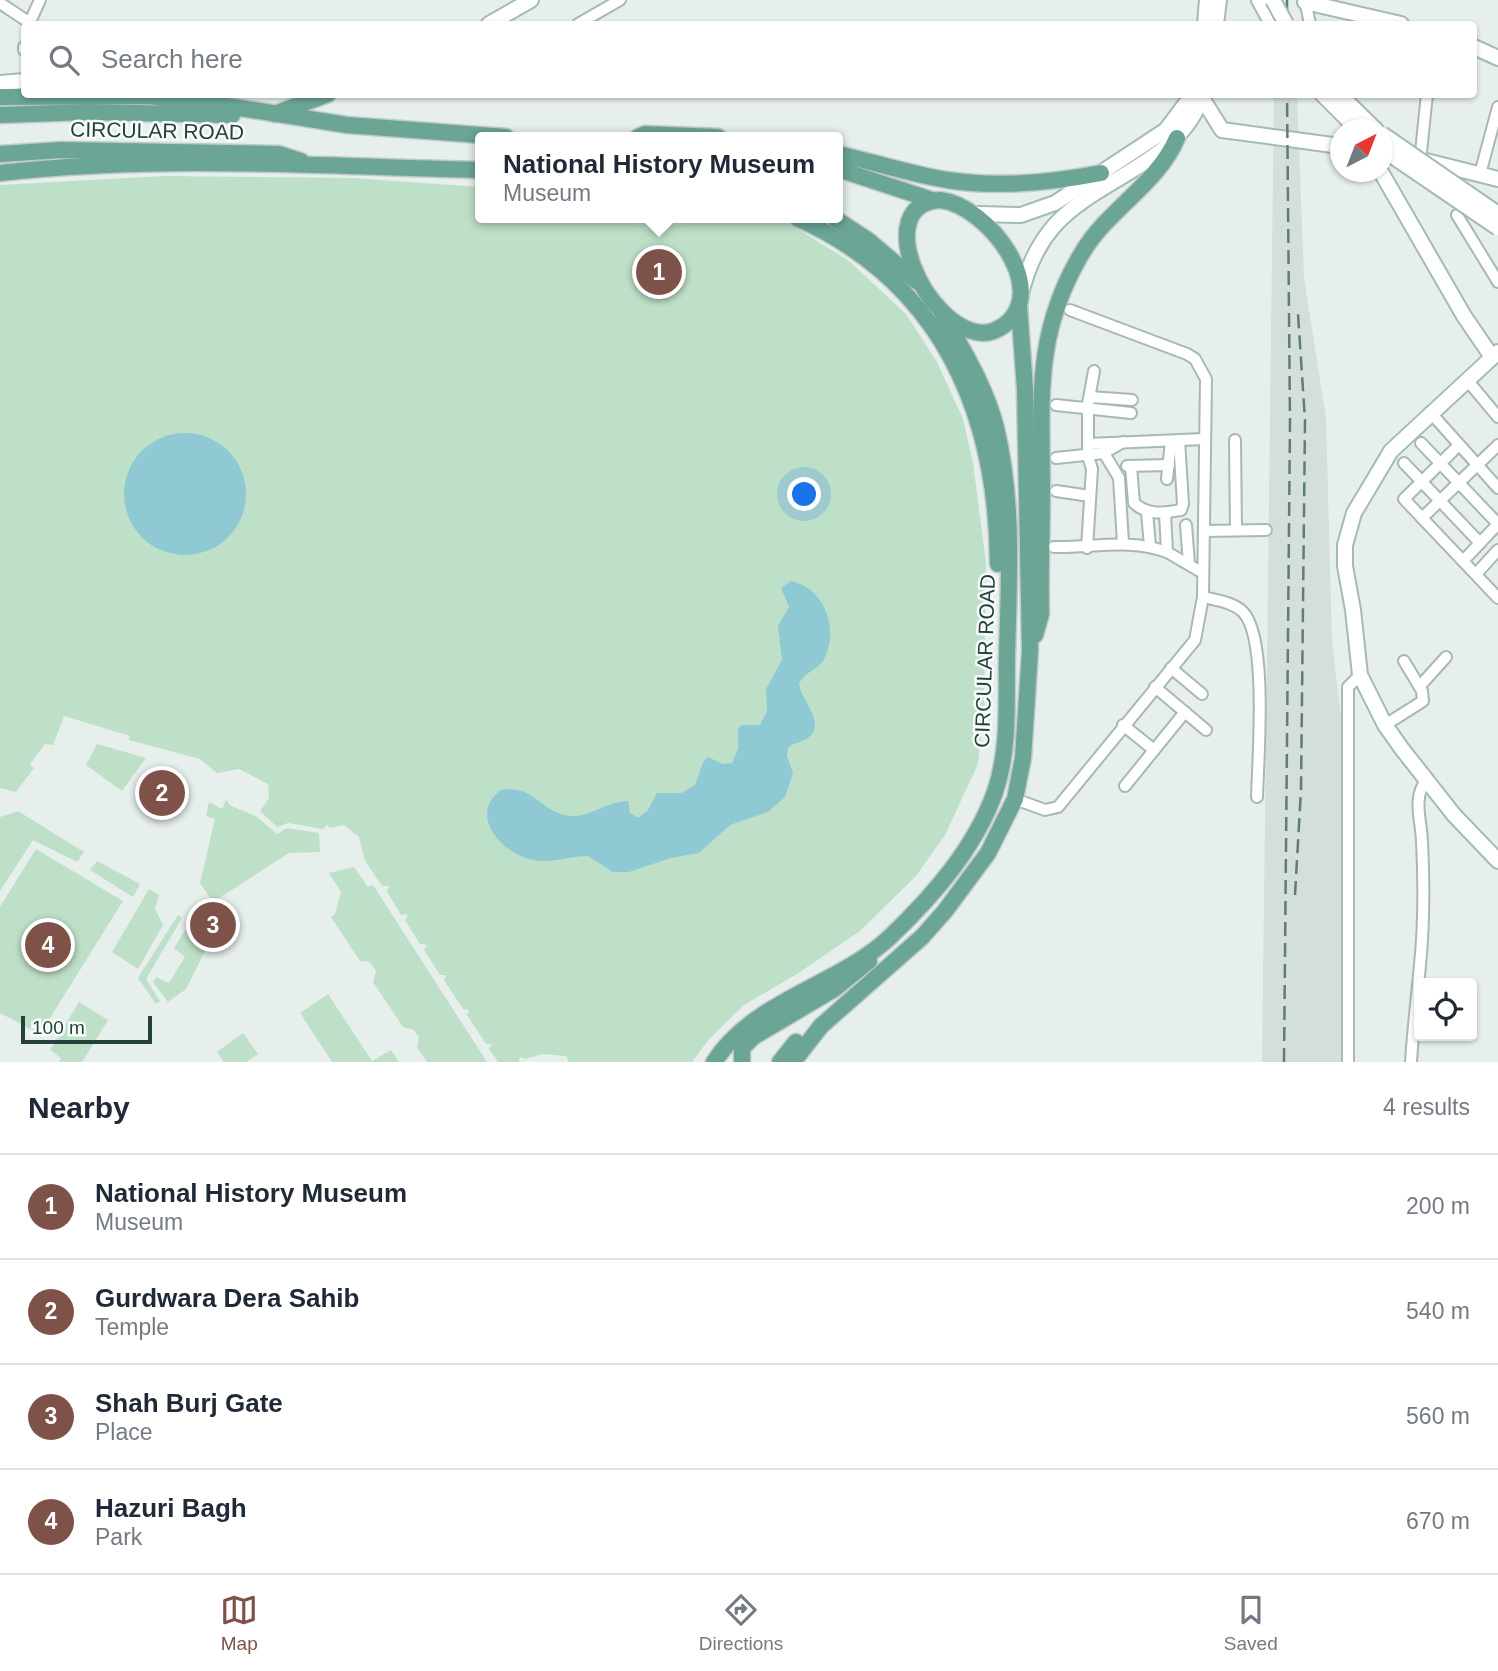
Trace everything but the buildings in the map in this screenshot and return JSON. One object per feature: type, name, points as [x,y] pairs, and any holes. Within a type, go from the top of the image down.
[{"type":"main road","points":[[1205,21],[1207,0]]},
{"type":"main road","points":[[1216,21],[1219,0]]},
{"type":"main road","points":[[1259,0],[1270,21]]},
{"type":"main road","points":[[1273,0],[1284,21]]},
{"type":"main road","points":[[1305,1],[1388,21]]},
{"type":"main road","points":[[494,21],[524,2]]},
{"type":"main road","points":[[1477,48],[1498,58]]},
{"type":"main road","points":[[0,83],[21,81]]},
{"type":"main road","name":"CIRCULAR ROAD","points":[[0,97],[21,97]]},
{"type":"main road","name":"CIRCULAR ROAD","points":[[172,98],[348,125],[475,135]]},
{"type":"main road","points":[[273,115],[318,98]]},
{"type":"main road","points":[[978,215],[1002,216],[1040,210],[1071,194],[1166,130],[1198,98]]},
{"type":"main road","points":[[1030,651],[1041,614],[1042,360],[1058,304],[1083,250],[1117,209],[1151,177],[1170,154],[1177,138],[1191,121],[1199,98]]},
{"type":"main road","points":[[1201,98],[1222,130],[1330,144]]},
{"type":"main road","points":[[1326,98],[1348,119]]},
{"type":"main road","points":[[1343,98],[1365,119]]},
{"type":"main road","name":"CIRCULAR ROAD","points":[[0,115],[87,112],[273,115]]},
{"type":"main road","points":[[842,223],[869,241],[918,282],[942,313],[964,327],[988,333],[1009,322],[1020,300],[1031,260],[1055,225],[1071,210],[1177,138]]},
{"type":"main road","points":[[1393,142],[1498,214]]},
{"type":"main road","name":"CIRCULAR ROAD","points":[[0,154],[61,150],[279,154],[312,165]]},
{"type":"main road","points":[[1393,154],[1498,179]]},
{"type":"main road","points":[[843,155],[946,180],[975,183],[1055,182],[1101,173]]},
{"type":"main road","points":[[1393,158],[1498,228]]},
{"type":"main road","name":"CIRCULAR ROAD","points":[[0,173],[118,166],[312,165],[475,170]]},
{"type":"main road","points":[[843,171],[932,200],[958,203],[978,215],[1007,253],[1020,300]]},
{"type":"main road","points":[[1387,182],[1464,316],[1496,358],[1430,412],[1383,462],[1348,527],[1345,566],[1360,675],[1385,724],[1454,815],[1498,861]]},
{"type":"main road","points":[[918,282],[909,258],[908,231],[920,208],[932,200]]},
{"type":"main road","points":[[807,223],[845,242],[909,298],[950,353],[966,385],[992,470],[998,592],[1008,613]]},
{"type":"main road","name":"CIRCULAR ROAD","points":[[793,1062],[821,1026],[922,937],[945,911],[977,872],[1015,799],[1023,758],[1030,651],[1025,389],[1020,300]]},
{"type":"main road","name":"CIRCULAR ROAD","points":[[715,1062],[736,1036],[756,1020],[889,939],[953,868],[986,813],[995,790],[1006,738],[1008,512],[1004,468],[995,425],[972,369],[942,313]]},
{"type":"main road","points":[[742,1062],[742,1048],[753,1037],[847,981],[889,939]]},
{"type":"main road","points":[[780,1062],[803,1035],[821,1026]]},
{"type":"street","points":[[30,21],[40,0]]},
{"type":"street","points":[[583,21],[620,0]]},
{"type":"street","points":[[1305,1],[1309,21]]},
{"type":"street","points":[[0,3],[25,21]]},
{"type":"street","points":[[1421,152],[1427,98]]},
{"type":"street","points":[[1480,174],[1498,107]]},
{"type":"street","points":[[1458,215],[1498,282]]},
{"type":"street","points":[[1015,799],[1045,810],[1058,807],[1195,640],[1203,597],[1206,379],[1195,359],[1169,346],[1070,310]]},
{"type":"street","points":[[1087,548],[1092,469],[1088,456],[1088,410],[1094,371]]},
{"type":"street","points":[[1468,382],[1498,417]]},
{"type":"street","points":[[1090,397],[1132,400]]},
{"type":"street","points":[[1056,405],[1131,413]]},
{"type":"street","points":[[1430,412],[1498,488]]},
{"type":"street","points":[[1088,443],[1204,439]]},
{"type":"street","points":[[1167,479],[1175,440]]},
{"type":"street","points":[[1175,440],[1181,510]]},
{"type":"street","points":[[1235,440],[1236,530]]},
{"type":"street","points":[[1056,458],[1104,453],[1123,442]]},
{"type":"street","points":[[1142,442],[1143,466]]},
{"type":"street","points":[[1421,443],[1498,524],[1463,561]]},
{"type":"street","points":[[1422,518],[1498,445]]},
{"type":"street","points":[[1458,446],[1404,499],[1498,598]]},
{"type":"street","points":[[1104,453],[1119,478],[1124,543]]},
{"type":"street","points":[[1405,463],[1480,543]]},
{"type":"street","points":[[1114,471],[1131,466],[1169,464]]},
{"type":"street","points":[[1131,466],[1134,503],[1147,512],[1165,513],[1204,507]]},
{"type":"street","points":[[1056,491],[1090,496]]},
{"type":"street","points":[[1147,512],[1150,546]]},
{"type":"street","points":[[1165,513],[1167,552]]},
{"type":"street","points":[[1186,525],[1189,564]]},
{"type":"street","points":[[1204,531],[1266,530]]},
{"type":"street","points":[[1054,547],[1087,548],[1124,543],[1150,546],[1167,552],[1203,573]]},
{"type":"street","points":[[1476,574],[1498,550]]},
{"type":"street","points":[[1203,597],[1242,611],[1255,642],[1259,666],[1257,797]]},
{"type":"street","points":[[1420,686],[1446,657]]},
{"type":"street","points":[[1385,724],[1423,701],[1420,686],[1404,661]]},
{"type":"street","points":[[1171,668],[1202,694]]},
{"type":"street","points":[[1348,1062],[1348,687],[1360,675]]},
{"type":"street","points":[[1155,687],[1206,730]]},
{"type":"street","points":[[1125,786],[1185,712]]},
{"type":"street","points":[[1123,725],[1154,750]]},
{"type":"street","points":[[1411,1062],[1413,1013],[1420,964],[1422,840],[1418,804],[1419,789],[1427,779]]},
{"type":"shaded area","points":[[1274,98],[1297,98],[1304,278],[1326,418],[1332,642],[1346,759],[1341,1062],[1262,1062]]},
{"type":"green space","points":[[163,176],[352,178],[475,187],[475,223],[788,223],[849,261],[906,314],[937,362],[963,419],[973,463],[986,563],[984,709],[978,764],[945,835],[916,876],[860,931],[797,974],[744,1005],[709,1039],[692,1062],[569,1062],[566,1056],[543,1054],[525,1059],[520,1057],[519,1062],[498,1062],[489,1049],[492,1044],[486,1044],[467,1015],[469,1010],[463,1009],[444,980],[446,975],[440,975],[424,950],[427,945],[420,944],[405,920],[408,914],[401,915],[387,892],[389,886],[382,886],[365,861],[359,837],[344,825],[330,828],[327,825],[323,829],[288,823],[277,827],[260,811],[269,798],[268,784],[239,769],[217,773],[200,759],[129,740],[130,736],[64,716],[53,745],[45,744],[30,764],[34,768],[16,792],[0,788],[0,185]]},
{"type":"green space","points":[[97,744],[146,758],[122,791],[86,765]]},
{"type":"green space","points":[[226,800],[231,806],[256,816],[277,834],[287,828],[319,833],[320,852],[289,853],[213,902],[200,883],[215,819],[206,816],[209,802],[222,809]]},
{"type":"green space","points":[[18,811],[84,852],[77,862],[33,840],[0,891],[0,817]]},
{"type":"green space","points":[[36,849],[123,901],[40,1034],[0,1013],[0,907]]},
{"type":"green space","points":[[97,861],[140,884],[133,897],[90,870]]},
{"type":"green space","points":[[354,867],[368,887],[373,885],[487,1062],[427,1062],[417,1047],[419,1037],[414,1030],[403,1027],[373,982],[376,971],[370,962],[360,961],[331,917],[335,914],[341,892],[329,873]]},
{"type":"green space","points":[[149,889],[159,895],[155,909],[163,925],[138,969],[112,952]]},
{"type":"green space","points":[[178,915],[182,918],[146,979],[160,1001],[156,1004],[138,978]]},
{"type":"green space","points":[[186,929],[205,934],[210,941],[186,989],[168,1002],[153,982],[156,977],[169,983],[185,957],[174,948]]},
{"type":"green space","points":[[328,994],[372,1061],[391,1050],[399,1062],[332,1062],[300,1013]]},
{"type":"green space","points":[[79,1002],[108,1020],[82,1062],[59,1062],[61,1058],[50,1050]]},
{"type":"green space","points":[[243,1033],[258,1054],[246,1062],[224,1062],[217,1052]]},
{"type":"water","points":[[185,433],[209,437],[228,451],[242,470],[246,494],[242,518],[228,537],[209,551],[185,555],[161,551],[142,537],[128,518],[124,494],[128,470],[142,451],[161,437]]},
{"type":"water","points":[[791,581],[813,592],[821,602],[830,625],[830,637],[823,661],[799,684],[815,725],[808,738],[788,748],[787,756],[793,773],[785,797],[768,812],[730,825],[699,853],[671,858],[629,872],[613,872],[588,856],[533,860],[510,850],[500,842],[488,822],[487,811],[491,800],[501,790],[521,791],[555,812],[572,816],[628,801],[630,813],[638,818],[648,810],[657,793],[681,793],[695,785],[703,762],[708,757],[723,764],[732,763],[738,749],[738,728],[742,725],[760,725],[767,711],[766,689],[782,660],[778,626],[789,607],[781,588]]},
{"type":"railway","points":[[1287,0],[1287,21]]},
{"type":"railway","points":[[1284,1062],[1290,422],[1287,98]]},
{"type":"railway","points":[[1295,895],[1301,790],[1305,420],[1298,314]]},
{"type":"place","name":"National History Museum","points":[[659,272]]},
{"type":"place","name":"Gurdwara Dera Sahib","points":[[162,793]]},
{"type":"place","name":"Shah Burj Gate","points":[[213,925]]},
{"type":"place","name":"Hazuri Bagh","points":[[48,945]]}]
